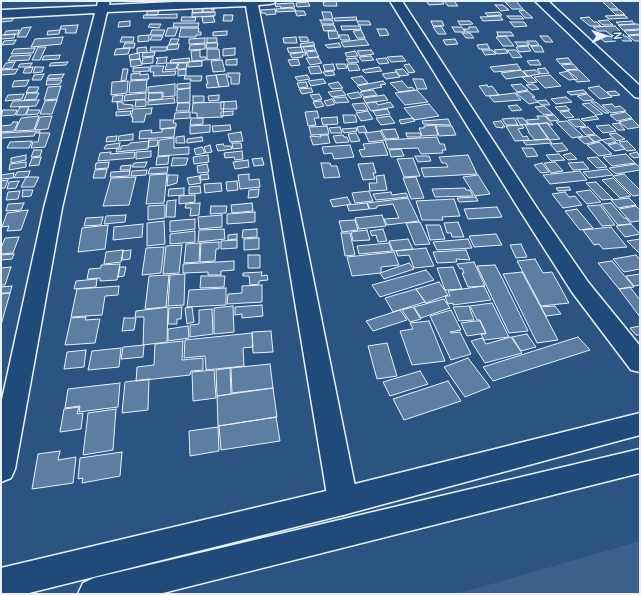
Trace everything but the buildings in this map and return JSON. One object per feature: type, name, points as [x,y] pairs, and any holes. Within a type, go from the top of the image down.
[{"type":"main road","points":[[1,14],[102,5],[257,1],[305,304],[343,501]]},
{"type":"main road","points":[[396,1],[528,209],[580,287],[640,362]]},
{"type":"main road","points":[[542,1],[640,94]]},
{"type":"main road","points":[[1,469],[50,221],[80,89],[102,5]]},
{"type":"main road","points":[[1,584],[343,501],[640,424]]},
{"type":"main road","points":[[94,594],[640,461]]},
{"type":"shaded area","points":[[640,541],[640,594],[457,594]]}]
